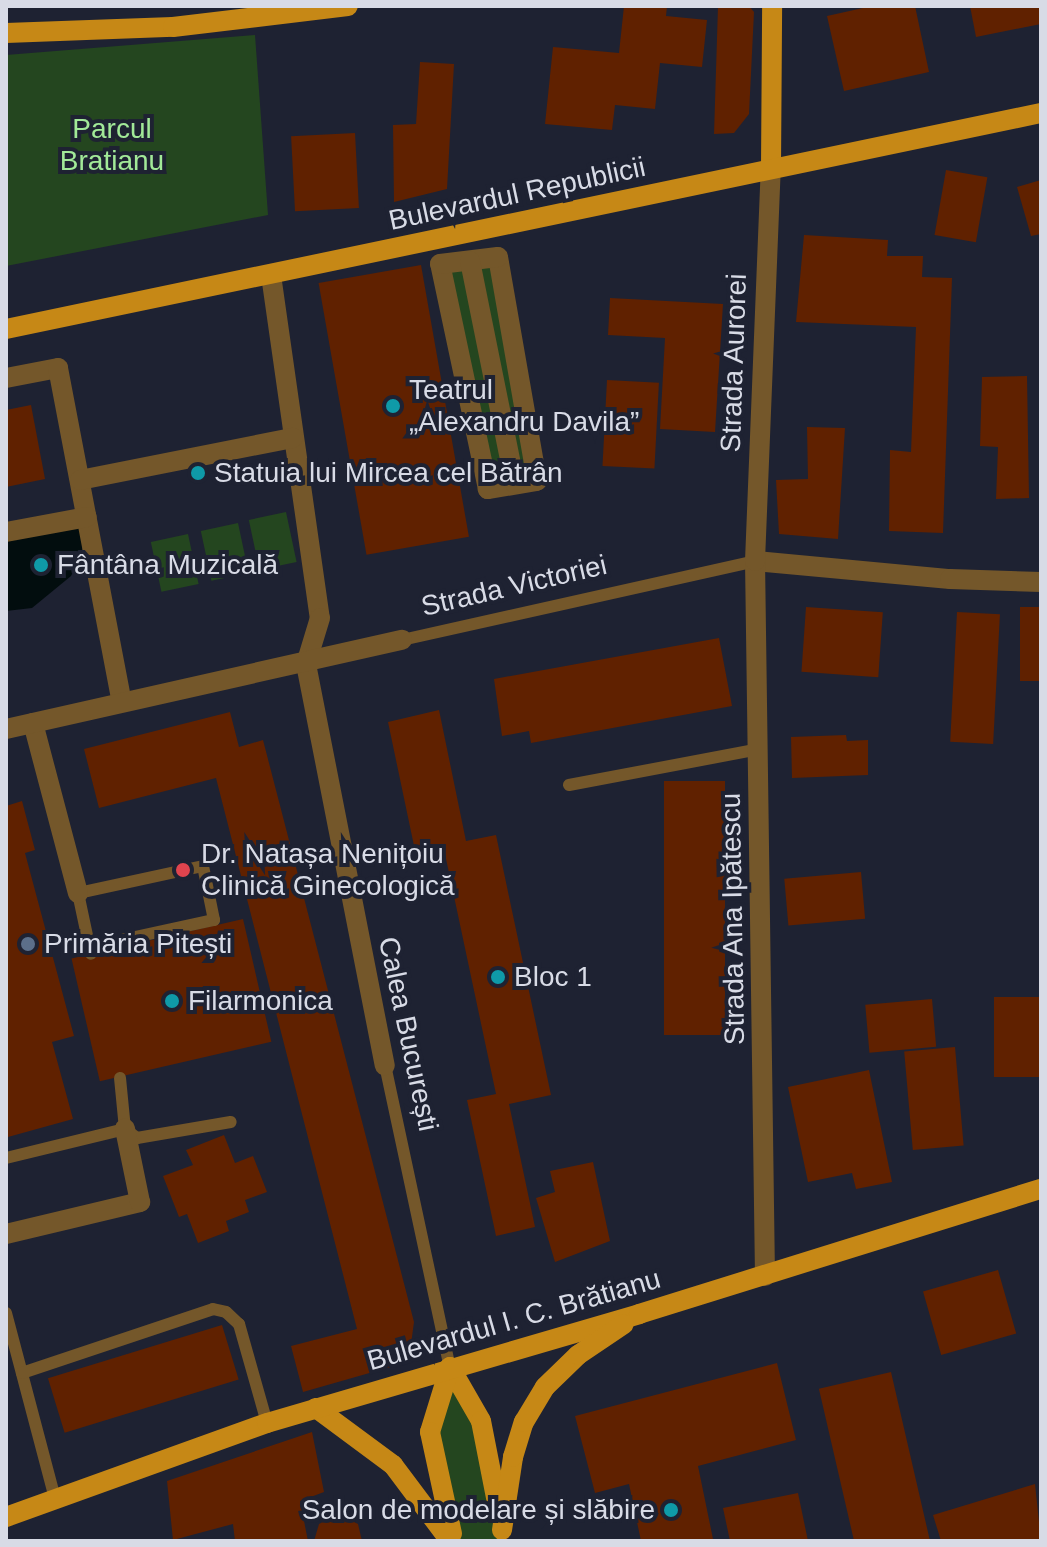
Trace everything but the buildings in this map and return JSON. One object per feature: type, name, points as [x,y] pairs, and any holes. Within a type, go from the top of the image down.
[{"type":"main road","points":[[6,33],[173,27],[348,6]]},
{"type":"main road","points":[[771,168],[772,6]]},
{"type":"main road","name":"Bulevardul Republicii","points":[[6,329],[1041,113]]},
{"type":"main road","name":"Bulevardul I. C. Brătianu","points":[[6,1517],[267,1423],[765,1276],[1041,1189]]},
{"type":"main road","points":[[503,1535],[513,1457],[524,1422],[545,1387],[578,1355],[639,1314]]},
{"type":"main road","name":"Calea București","points":[[450,1367],[481,1421],[503,1535]]},
{"type":"main road","name":"Calea București","points":[[450,1367],[430,1432],[452,1541]]},
{"type":"main road","points":[[316,1408],[393,1465],[452,1541]]},
{"type":"street","name":"Strada Aurorei","points":[[755,561],[771,168]]},
{"type":"street","points":[[498,257],[537,481],[488,489],[440,264],[470,261],[498,257]]},
{"type":"street","points":[[470,261],[515,484]]},
{"type":"street","points":[[271,275],[320,618],[306,664]]},
{"type":"street","points":[[6,378],[58,368],[122,702]]},
{"type":"street","points":[[80,480],[293,438]]},
{"type":"street","points":[[6,532],[87,517]]},
{"type":"street","name":"Strada Victoriei","points":[[755,561],[950,579],[1041,582]]},
{"type":"street","name":"Strada Ana Ipătescu","points":[[755,561],[765,1276]]},
{"type":"street","name":"Strada Victoriei","points":[[6,729],[402,640]]},
{"type":"street","name":"Calea București","points":[[306,664],[385,1065]]},
{"type":"street","points":[[33,723],[78,893]]},
{"type":"street","points":[[6,1234],[140,1202],[125,1129]]},
{"type":"lane","name":"Strada Victoriei","points":[[402,640],[755,561]]},
{"type":"lane","points":[[569,785],[759,749]]},
{"type":"lane","points":[[203,866],[214,920],[90,951],[78,893],[203,866]]},
{"type":"lane","name":"Calea București","points":[[385,1065],[450,1367]]},
{"type":"lane","points":[[120,1078],[125,1129],[137,1138],[159,1138],[231,1122]]},
{"type":"lane","points":[[6,1158],[125,1129]]},
{"type":"lane","points":[[22,1373],[213,1309],[239,1324],[267,1423]]},
{"type":"lane","points":[[6,1313],[55,1499]]},
{"type":"green space","name":"Parcul Bratianu","points":[[255,35],[268,215],[6,266],[6,55]]},
{"type":"green space","points":[[495,261],[533,478],[518,480],[474,264]]},
{"type":"green space","points":[[466,265],[512,481],[491,486],[445,269]]},
{"type":"green space","points":[[286,512],[297,562],[259,570],[249,520]]},
{"type":"green space","points":[[238,523],[249,573],[211,581],[201,531]]},
{"type":"green space","points":[[188,534],[199,584],[161,592],[151,542]]},
{"type":"green space","points":[[450,1367],[481,1421],[504,1541],[453,1541],[430,1432]]},
{"type":"shaded area","name":"Fântâna Muzicală","points":[[83,526],[82,555],[71,576],[32,608],[6,611],[6,541]]},
{"type":"place","name":"Teatrul „Alexandru Davila”","points":[[393,406]]},
{"type":"place","name":"Statuia lui Mircea cel Bătrân","points":[[198,473]]},
{"type":"place","name":"Fântâna Muzicală","points":[[41,565]]},
{"type":"place","name":"Dr. Natașa Nenițoiu Clinică Ginecologică","points":[[183,870]]},
{"type":"place","name":"Primăria Pitești","points":[[28,944]]},
{"type":"place","name":"Bloc 1","points":[[498,977]]},
{"type":"place","name":"Filarmonica","points":[[172,1001]]},
{"type":"place","name":"Salon de modelare și slăbire","points":[[671,1510]]}]
